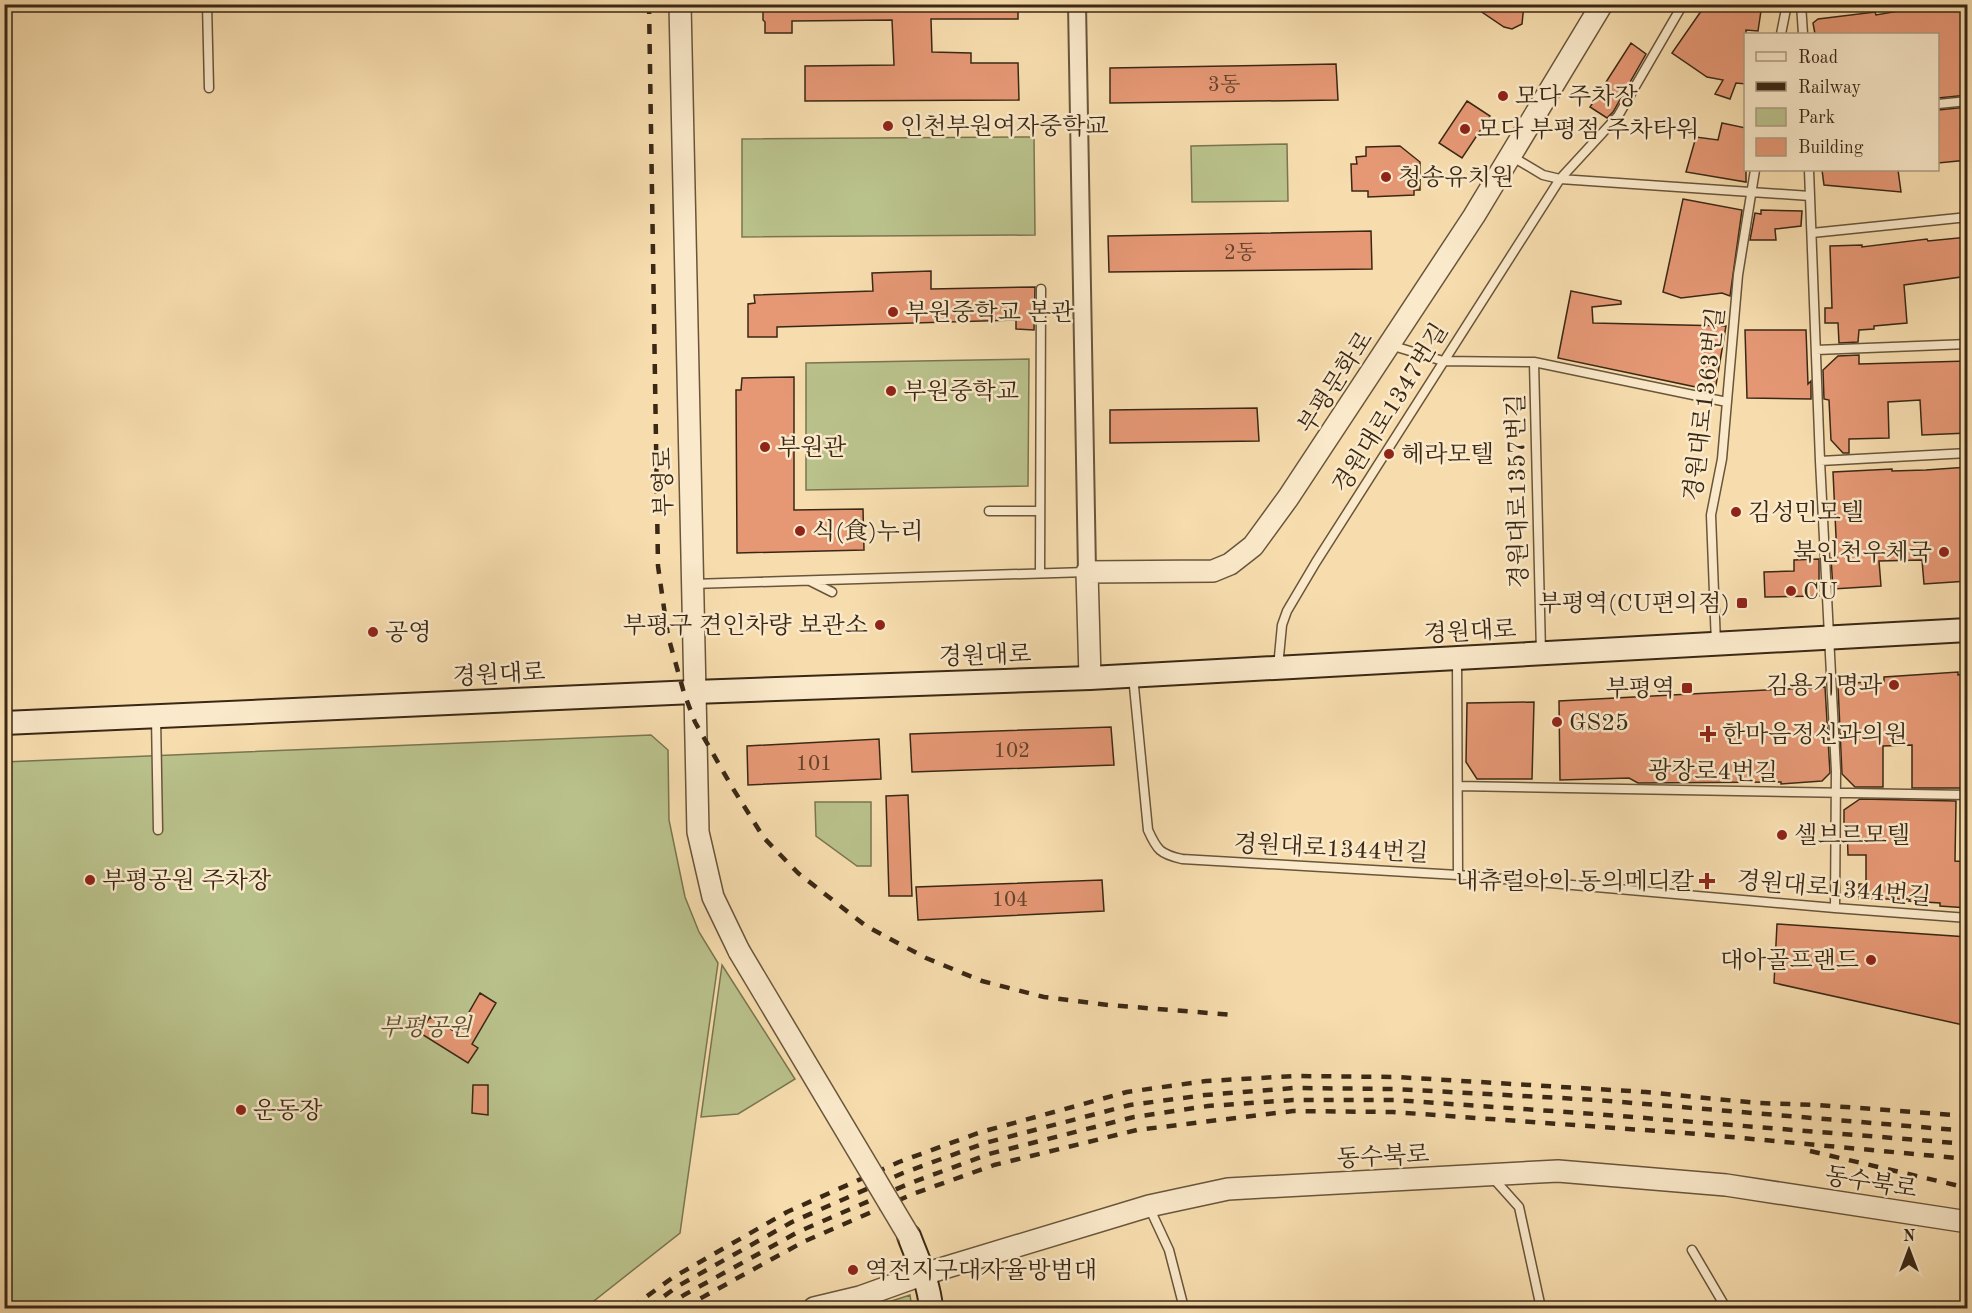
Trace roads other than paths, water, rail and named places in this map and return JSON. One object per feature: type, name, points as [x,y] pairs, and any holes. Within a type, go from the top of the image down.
[{"type":"main road","name":"경원대로","points":[[4,723],[694,692],[1133,676],[1968,630]]},
{"type":"main road","points":[[909,1236],[930,1293],[931,1308]]},
{"type":"street","name":"부영로","points":[[680,4],[698,832],[713,897],[739,951],[909,1236]]},
{"type":"street","points":[[1077,4],[1090,678]]},
{"type":"street","name":"부평문화로","points":[[1087,572],[1204,572],[1222,568],[1237,560],[1253,546],[1269,527],[1474,216],[1602,4]]},
{"type":"street","name":"동수북로","points":[[814,1308],[860,1297],[924,1274],[1149,1206],[1227,1189],[1558,1171],[1715,1184],[1968,1222]]},
{"type":"lane","points":[[207,4],[209,88]]},
{"type":"lane","name":"경원대로1347번길","points":[[1278,668],[1282,625],[1287,611],[1316,562],[1560,179],[1618,116],[1683,4]]},
{"type":"lane","points":[[1781,33],[1787,4]]},
{"type":"lane","points":[[1801,4],[1803,33]]},
{"type":"lane","points":[[1939,104],[1968,101]]},
{"type":"lane","points":[[1511,156],[1542,175],[1560,179],[1810,196]]},
{"type":"lane","name":"경원대로1363번길","points":[[1716,644],[1711,515],[1722,459],[1738,275],[1755,171]]},
{"type":"lane","points":[[1809,171],[1836,793],[1835,908]]},
{"type":"lane","points":[[1812,233],[1968,217]]},
{"type":"lane","points":[[1040,573],[1041,289]]},
{"type":"lane","points":[[1816,350],[1968,344]]},
{"type":"lane","points":[[1389,345],[1443,361],[1534,362],[1727,402]]},
{"type":"lane","name":"경원대로1357번길","points":[[1534,362],[1541,654]]},
{"type":"lane","points":[[1820,461],[1966,453]]},
{"type":"lane","points":[[990,511],[1040,511]]},
{"type":"lane","points":[[692,584],[1087,572]]},
{"type":"lane","points":[[809,580],[832,592]]},
{"type":"lane","points":[[1458,658],[1458,875]]},
{"type":"lane","name":"경원대로1344번길","points":[[1133,676],[1148,830],[1155,845],[1164,855],[1182,859],[1458,875],[1968,918]]},
{"type":"lane","points":[[156,717],[158,830]]},
{"type":"lane","name":"광장로4번길","points":[[1458,786],[1968,795]]},
{"type":"lane","points":[[1491,1176],[1519,1207],[1541,1308]]},
{"type":"lane","points":[[1149,1206],[1168,1250],[1184,1308]]},
{"type":"lane","points":[[1692,1250],[1726,1308]]},
{"type":"railway","points":[[649,4],[658,566],[668,636],[684,693],[695,722],[732,787],[764,838],[798,873],[866,926],[926,958],[982,981],[1044,997],[1108,1005],[1234,1015]]},
{"type":"railway","points":[[631,1308],[672,1278],[787,1212],[899,1162],[981,1132],[1127,1092],[1206,1081],[1295,1076],[1396,1077],[1646,1092],[1757,1103],[1968,1116]]},
{"type":"railway","points":[[648,1308],[678,1286],[792,1222],[903,1173],[985,1143],[1130,1105],[1205,1095],[1294,1088],[1395,1089],[1597,1100],[1968,1131]]},
{"type":"railway","points":[[665,1308],[684,1295],[798,1232],[908,1184],[989,1154],[1134,1117],[1208,1106],[1293,1100],[1394,1100],[1968,1144]]},
{"type":"railway","points":[[683,1308],[803,1242],[913,1194],[994,1165],[1137,1130],[1293,1111],[1393,1112],[1699,1134],[1968,1159]]},
{"type":"railway","points":[[1810,1151],[1968,1188]]},
{"type":"place","name":"모다 주차장","points":[[1503,96]]},
{"type":"place","name":"인천부원여자중학교","points":[[888,126]]},
{"type":"place","name":"모다 부평점 주차타워","points":[[1465,129]]},
{"type":"place","name":"청송유치원","points":[[1386,177]]},
{"type":"place","name":"부원중학교 본관","points":[[893,312]]},
{"type":"place","name":"부원중학교","points":[[891,391]]},
{"type":"place","name":"부원관","points":[[765,447]]},
{"type":"place","name":"헤라모텔","points":[[1389,454]]},
{"type":"place","name":"김성민모텔","points":[[1736,512]]},
{"type":"place","name":"식(食)누리","points":[[800,531]]},
{"type":"place","name":"북인천우체국","points":[[1944,552]]},
{"type":"place","name":"CU","points":[[1791,591]]},
{"type":"place","name":"부평역(CU편의점)","points":[[1742,603]]},
{"type":"place","name":"부평구 견인차량 보관소","points":[[880,625]]},
{"type":"place","name":"공영","points":[[373,632]]},
{"type":"place","name":"김용기명과","points":[[1894,685]]},
{"type":"place","name":"부평역","points":[[1687,688]]},
{"type":"place","name":"GS25","points":[[1557,722]]},
{"type":"place","name":"한마음정신과의원","points":[[1708,734]]},
{"type":"place","name":"셀브르모텔","points":[[1782,835]]},
{"type":"place","name":"부평공원 주차장","points":[[90,880]]},
{"type":"place","name":"내츄럴아이 동의메디칼","points":[[1707,881]]},
{"type":"place","name":"대아골프랜드","points":[[1871,960]]},
{"type":"place","name":"운동장","points":[[241,1110]]},
{"type":"place","name":"역전지구대자율방범대","points":[[853,1270]]},
{"type":"park label","name":"부평공원","points":[[425,1027]]}]
